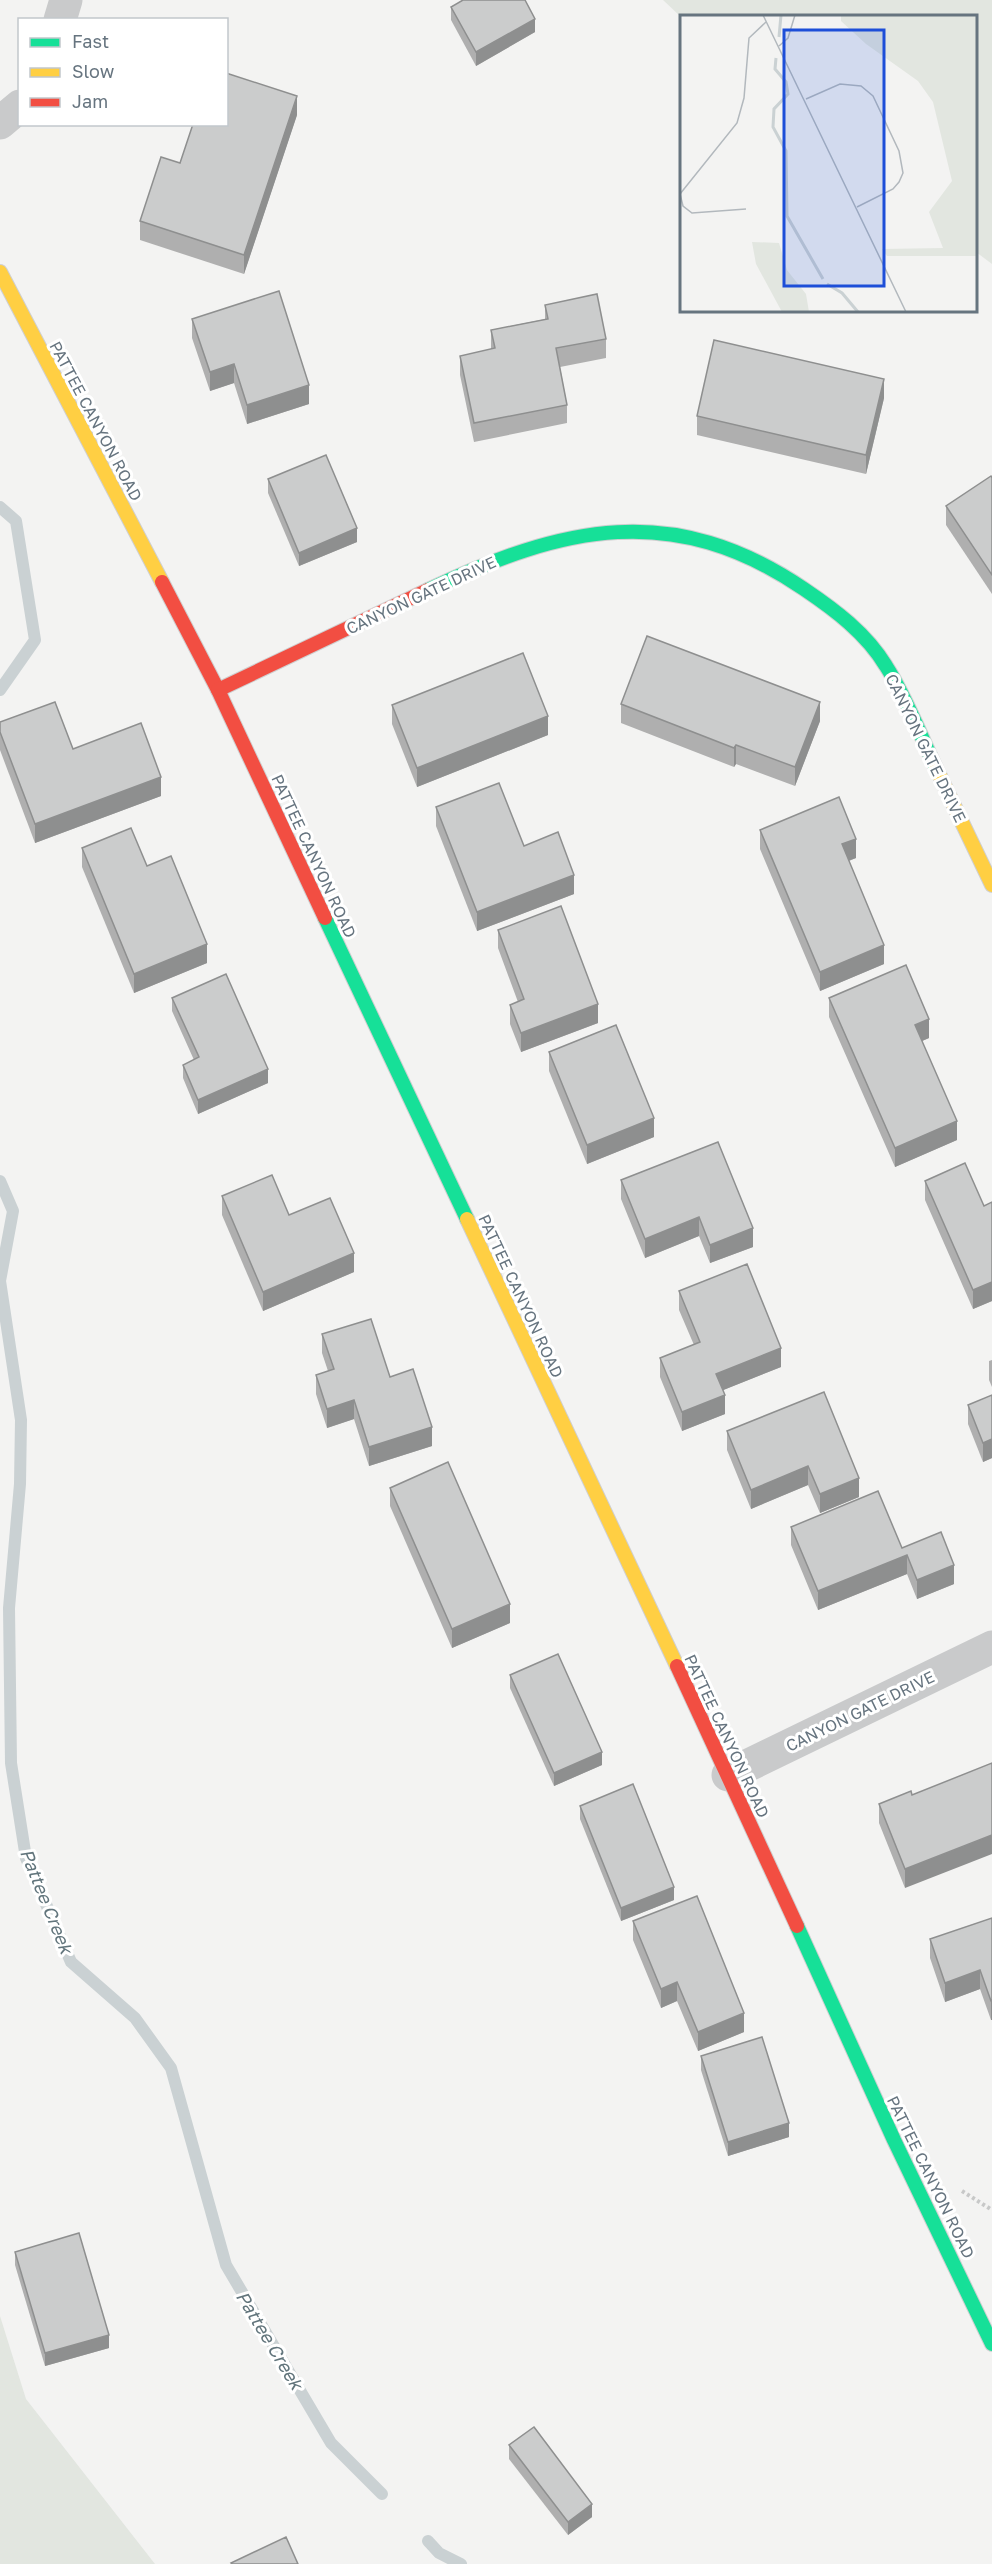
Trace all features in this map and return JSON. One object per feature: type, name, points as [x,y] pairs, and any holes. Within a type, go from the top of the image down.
[{"type":"street","points":[[61,18],[66,0]]},
{"type":"street","points":[[0,123],[18,108]]},
{"type":"street","name":"PATTEE CANYON ROAD","points":[[0,272],[218,690],[728,1775],[894,2140],[992,2344]]},
{"type":"street","name":"CANYON GATE DRIVE","points":[[218,690],[481,566],[554,540],[626,530],[697,538],[769,566],[843,615],[886,665],[992,885]]},
{"type":"street","name":"CANYON GATE DRIVE","points":[[728,1775],[992,1647]]},
{"type":"path","points":[[961,2191],[992,2210]]},
{"type":"shaded area","points":[[663,0],[992,0],[992,264],[977,253],[977,15],[680,16]]},
{"type":"shaded area","points":[[0,2316],[26,2399],[155,2564],[0,2564]]},
{"type":"building","points":[[463,0],[525,0],[535,19],[476,52],[451,7]]},
{"type":"building","points":[[228,74],[297,96],[244,255],[140,221],[161,157],[180,163],[192,126],[228,126]]},
{"type":"building","points":[[279,291],[309,385],[247,405],[234,364],[210,372],[192,319]]},
{"type":"building","points":[[597,294],[606,339],[556,348],[567,405],[474,423],[460,356],[495,348],[491,330],[548,319],[545,305]]},
{"type":"building","points":[[714,340],[884,379],[866,455],[697,416]]},
{"type":"building","points":[[326,455],[357,528],[299,553],[268,479]]},
{"type":"building","points":[[991,476],[992,478],[992,575],[946,506]]},
{"type":"building","points":[[647,636],[820,702],[795,767],[736,745],[734,748],[621,704]]},
{"type":"building","points":[[523,653],[548,716],[417,768],[392,705]]},
{"type":"building","points":[[55,702],[73,749],[141,723],[161,777],[35,824],[0,732],[0,722]]},
{"type":"building","points":[[499,783],[524,846],[558,832],[574,875],[477,912],[436,807]]},
{"type":"building","points":[[839,797],[856,839],[842,844],[884,945],[820,972],[760,830]]},
{"type":"building","points":[[131,828],[147,866],[171,856],[207,944],[134,974],[82,848]]},
{"type":"building","points":[[561,906],[598,1004],[521,1033],[510,1005],[524,999],[498,930]]},
{"type":"building","points":[[906,965],[929,1019],[915,1025],[957,1121],[895,1148],[829,998]]},
{"type":"building","points":[[226,974],[268,1069],[198,1100],[183,1065],[199,1057],[172,998]]},
{"type":"building","points":[[616,1025],[654,1118],[587,1145],[549,1052]]},
{"type":"building","points":[[718,1142],[753,1228],[710,1245],[699,1217],[645,1239],[621,1180]]},
{"type":"building","points":[[965,1163],[984,1206],[992,1202],[992,1282],[973,1290],[925,1181]]},
{"type":"building","points":[[272,1175],[289,1215],[330,1198],[354,1253],[263,1292],[222,1196]]},
{"type":"building","points":[[747,1264],[781,1348],[716,1374],[725,1395],[682,1412],[660,1358],[700,1342],[679,1291]]},
{"type":"building","points":[[371,1319],[390,1377],[413,1369],[432,1427],[369,1447],[354,1400],[327,1409],[316,1375],[334,1369],[322,1334]]},
{"type":"building","points":[[824,1392],[859,1478],[820,1494],[808,1466],[751,1490],[727,1431]]},
{"type":"building","points":[[992,1395],[992,1439],[983,1443],[968,1405]]},
{"type":"building","points":[[448,1462],[510,1604],[452,1629],[390,1488]]},
{"type":"building","points":[[878,1491],[902,1548],[941,1532],[954,1565],[917,1580],[907,1555],[818,1591],[791,1527]]},
{"type":"building","points":[[558,1654],[602,1752],[554,1773],[510,1675]]},
{"type":"building","points":[[992,1763],[992,1835],[905,1869],[879,1804],[911,1791],[912,1795]]},
{"type":"building","points":[[633,1784],[674,1887],[621,1908],[580,1806]]},
{"type":"building","points":[[697,1896],[744,2013],[698,2032],[677,1982],[661,1989],[633,1921]]},
{"type":"building","points":[[992,1918],[991,2001],[980,1970],[945,1983],[930,1939]]},
{"type":"building","points":[[762,2037],[789,2123],[728,2142],[701,2056]]},
{"type":"building","points":[[79,2233],[109,2335],[45,2353],[15,2252]]},
{"type":"building","points":[[534,2427],[592,2504],[568,2522],[509,2445]]},
{"type":"building","points":[[286,2537],[298,2564],[231,2563]]},
{"type":"waterway","name":"Pattee Creek","points":[[0,507],[16,521],[35,640],[0,690]]},
{"type":"waterway","name":"Pattee Creek","points":[[0,1181],[13,1211],[0,1281],[21,1420],[20,1484],[9,1608],[11,1763],[26,1858],[71,1962],[135,2018],[171,2068],[226,2265],[331,2443],[382,2494]]},
{"type":"waterway","name":"Pattee Creek","points":[[428,2541],[439,2553],[461,2564]]},
{"type":"traffic: fast","points":[[428,590],[525,550],[572,538],[618,532],[663,533],[709,543],[756,561],[804,589],[859,633],[878,654],[893,678],[936,768]]},
{"type":"traffic: fast","points":[[325,918],[467,1219]]},
{"type":"traffic: fast","points":[[797,1926],[894,2140],[992,2344]]},
{"type":"traffic: slow","points":[[0,272],[162,582]]},
{"type":"traffic: slow","points":[[936,768],[992,885]]},
{"type":"traffic: slow","points":[[467,1219],[677,1666]]},
{"type":"traffic: jam","points":[[162,582],[218,690],[325,918]]},
{"type":"traffic: jam","points":[[218,690],[428,590]]},
{"type":"traffic: jam","points":[[677,1666],[797,1926]]}]
